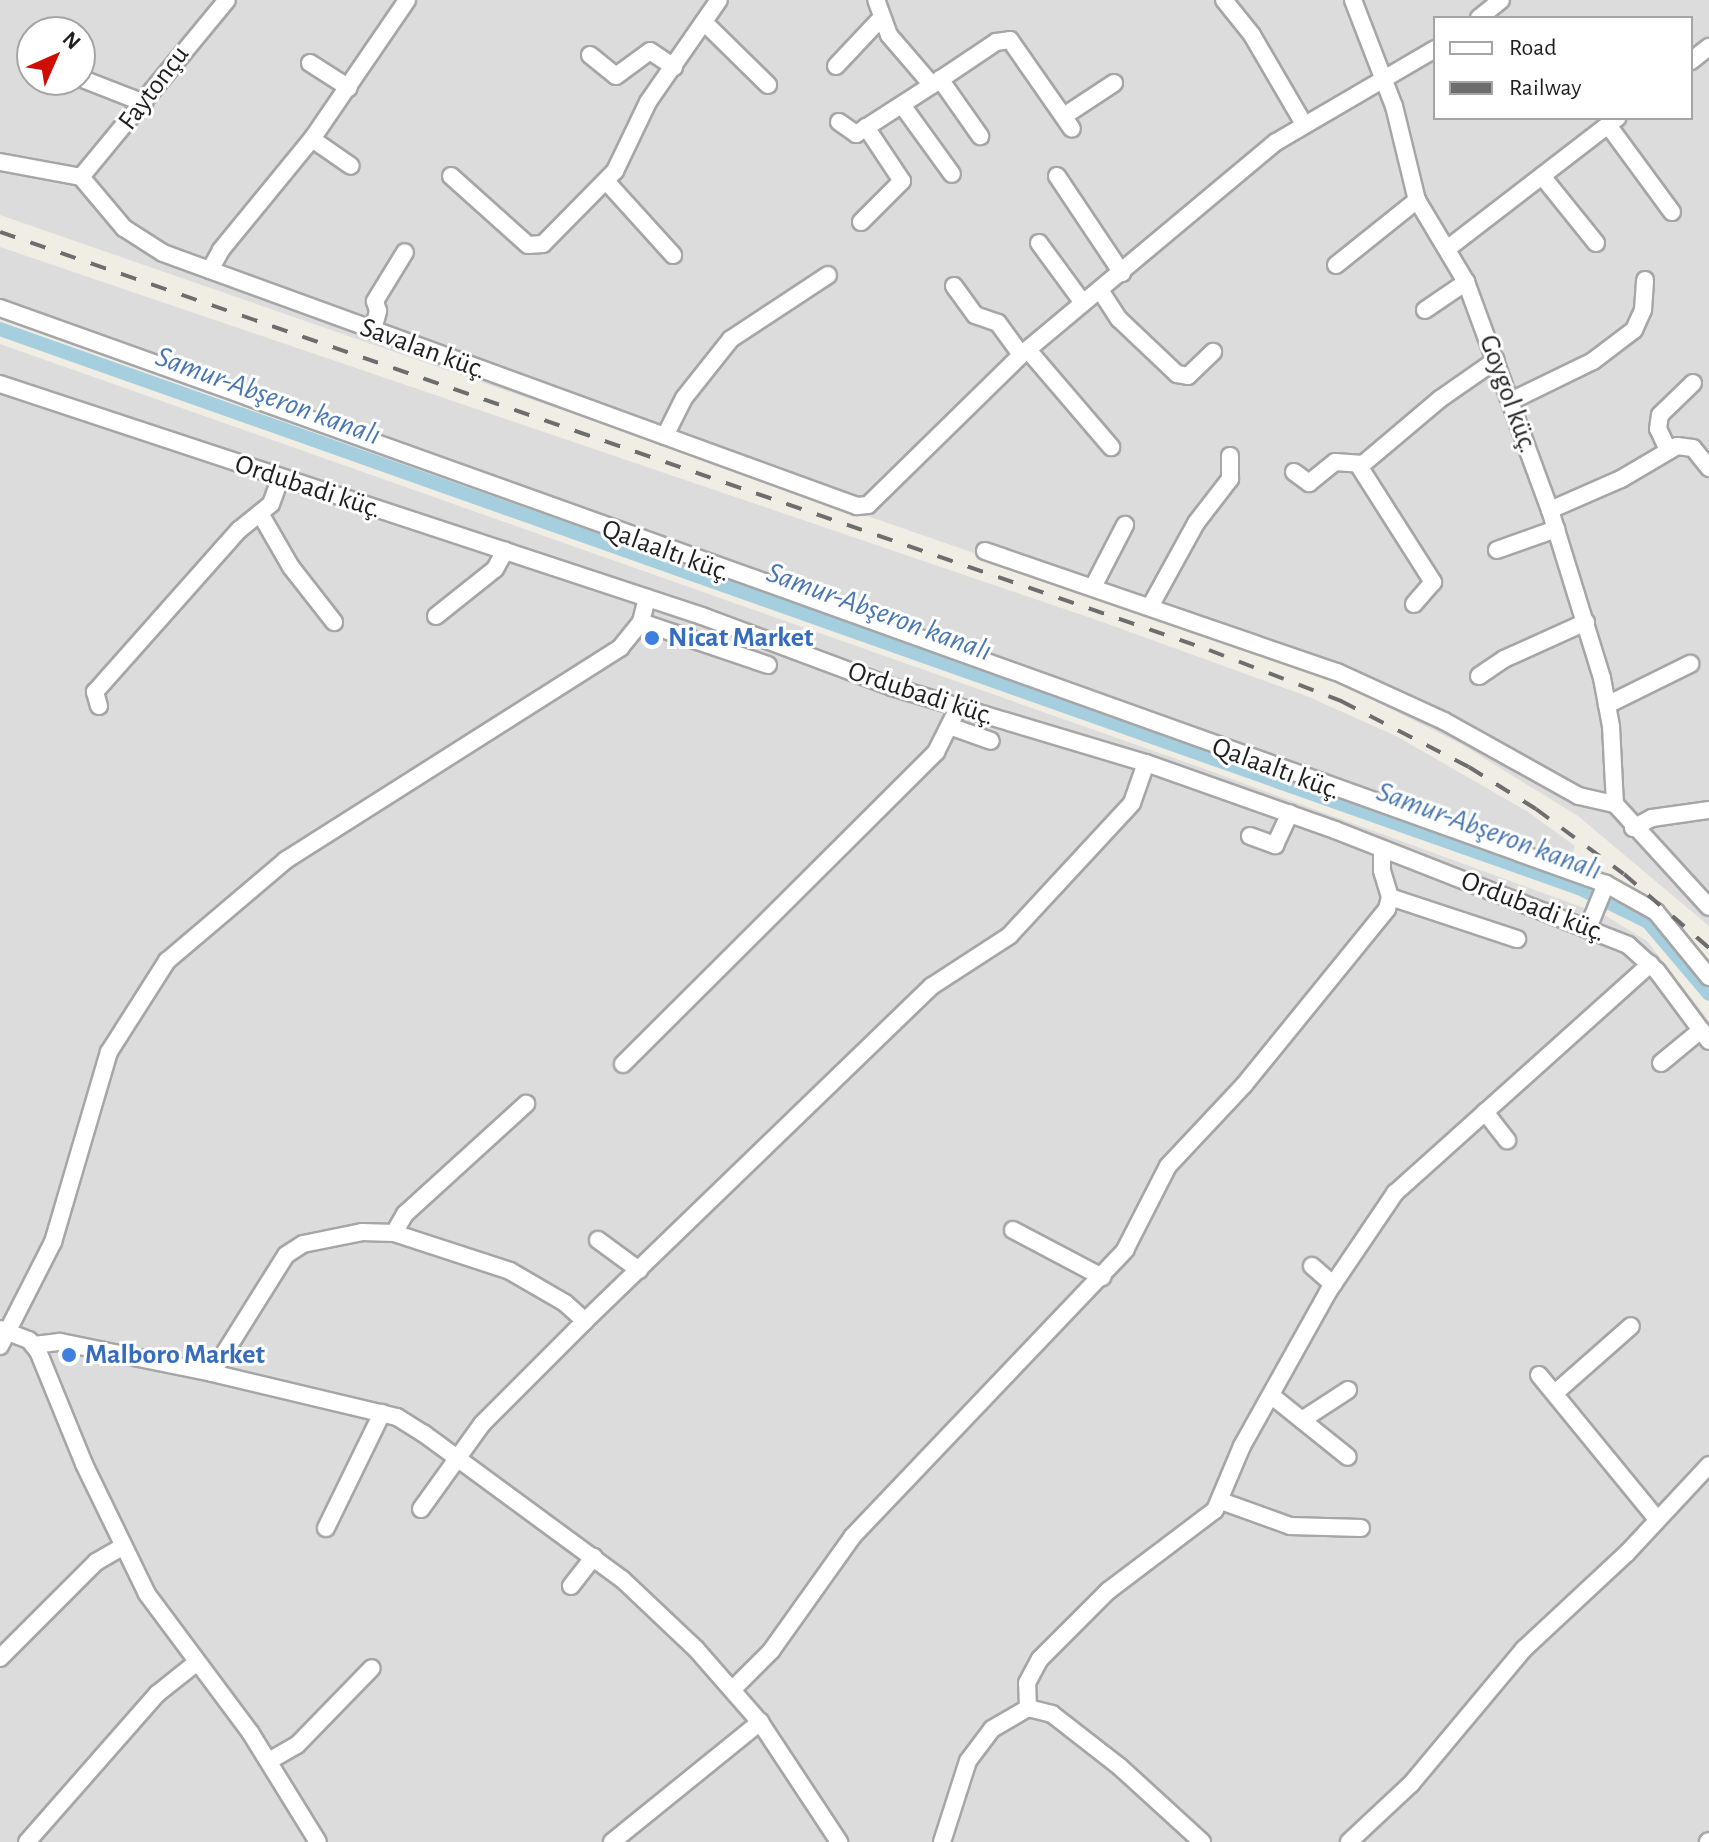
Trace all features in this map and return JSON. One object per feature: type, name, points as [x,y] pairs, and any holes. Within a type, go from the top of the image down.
[{"type":"street","name":"Faytonçu","points":[[81,177],[227,0]]},
{"type":"street","points":[[210,270],[221,250],[312,139],[407,0]]},
{"type":"street","points":[[451,176],[535,248],[606,181],[648,102],[706,24],[719,0]]},
{"type":"street","points":[[876,0],[897,46],[936,82],[980,136]]},
{"type":"street","points":[[1224,0],[1252,35],[1304,124]]},
{"type":"street","name":"Goygol küç.","points":[[1353,0],[1385,76],[1417,200],[1466,282],[1550,510],[1586,622],[1607,705],[1615,804]]},
{"type":"street","points":[[1481,16],[1501,0]]},
{"type":"street","points":[[836,66],[882,17]]},
{"type":"street","points":[[706,24],[768,85]]},
{"type":"street","points":[[839,122],[856,134],[996,42],[1010,40],[1068,123],[1114,83]]},
{"type":"street","points":[[1693,59],[1709,47]]},
{"type":"street","points":[[1025,352],[1304,124],[1433,50]]},
{"type":"street","points":[[590,55],[616,76],[650,51],[674,67]]},
{"type":"street","points":[[310,63],[349,88]]},
{"type":"street","points":[[96,84],[144,103]]},
{"type":"street","points":[[902,105],[952,174]]},
{"type":"street","points":[[1447,249],[1612,121],[1672,212]]},
{"type":"street","points":[[861,222],[902,181],[866,127]]},
{"type":"street","points":[[312,139],[351,166]]},
{"type":"street","points":[[0,162],[81,177]]},
{"type":"street","points":[[1057,176],[1122,273]]},
{"type":"street","points":[[1542,176],[1596,243]]},
{"type":"street","name":"Savalan küç.","points":[[81,177],[140,241],[210,270],[840,501],[868,505],[1025,352]]},
{"type":"street","points":[[606,181],[673,255]]},
{"type":"street","points":[[1336,265],[1417,200]]},
{"type":"street","points":[[1039,243],[1083,303]]},
{"type":"street","points":[[373,330],[378,311],[375,301],[405,252]]},
{"type":"street","points":[[665,436],[684,398],[731,339],[828,275]]},
{"type":"street","points":[[1511,401],[1593,361],[1634,330],[1643,310],[1645,280]]},
{"type":"street","points":[[1425,310],[1466,282]]},
{"type":"street","points":[[954,286],[975,315],[998,323],[1111,447]]},
{"type":"street","points":[[1100,290],[1119,319],[1177,374],[1188,376],[1213,352]]},
{"type":"street","name":"Qalaaltı küç.","points":[[0,308],[1606,884],[1656,912],[1709,977]]},
{"type":"street","points":[[1294,472],[1309,483],[1335,462],[1359,466],[1496,360]]},
{"type":"street","points":[[1668,450],[1658,429],[1660,415],[1693,383]]},
{"type":"street","name":"Ordubadi küç.","points":[[0,384],[647,598],[958,708],[1146,763],[1290,813],[1628,945],[1650,964],[1705,1035]]},
{"type":"street","points":[[1550,510],[1608,486],[1668,450],[1693,448],[1709,468]]},
{"type":"street","points":[[1151,605],[1196,523],[1230,479],[1230,456]]},
{"type":"street","points":[[1359,466],[1433,582],[1414,604]]},
{"type":"street","points":[[99,706],[95,692],[239,530],[261,515],[280,479]]},
{"type":"street","points":[[261,515],[273,541],[334,622]]},
{"type":"street","points":[[1093,587],[1125,525]]},
{"type":"street","points":[[1497,550],[1556,529]]},
{"type":"street","points":[[436,616],[495,569],[505,551]]},
{"type":"street","points":[[985,551],[1151,605],[1350,677],[1444,721],[1579,796],[1615,804],[1633,828],[1709,907]]},
{"type":"street","points":[[647,598],[641,622],[620,648],[286,860],[167,961],[109,1052],[63,1216],[3,1336],[34,1345],[60,1342],[212,1373],[382,1413],[423,1433],[456,1460],[594,1557],[733,1689],[760,1722],[839,1842]]},
{"type":"street","points":[[641,622],[768,665]]},
{"type":"street","points":[[1479,676],[1504,659],[1586,622]]},
{"type":"street","points":[[1607,705],[1690,664]]},
{"type":"street","points":[[623,1064],[936,752],[952,727],[958,708]]},
{"type":"street","points":[[952,727],[991,741]]},
{"type":"street","points":[[421,1509],[492,1413],[585,1321],[932,986],[1009,936],[1132,803],[1146,763]]},
{"type":"street","points":[[1633,828],[1652,818],[1709,810]]},
{"type":"street","points":[[1250,836],[1275,845],[1290,813]]},
{"type":"street","points":[[733,1689],[771,1651],[853,1536],[990,1387],[1102,1277],[1125,1250],[1168,1166],[1289,1031],[1387,909],[1390,897],[1382,849]]},
{"type":"street","points":[[1588,928],[1606,884]]},
{"type":"street","points":[[1390,897],[1517,939]]},
{"type":"street","points":[[1028,1708],[1027,1683],[1040,1659],[1108,1591],[1221,1501],[1242,1446],[1333,1284],[1395,1193],[1650,964]]},
{"type":"street","points":[[1661,1063],[1705,1035]]},
{"type":"street","points":[[394,1233],[405,1214],[526,1104]]},
{"type":"street","points":[[1485,1112],[1507,1140]]},
{"type":"street","points":[[1013,1230],[1102,1277]]},
{"type":"street","points":[[212,1373],[294,1248],[362,1232],[394,1233],[510,1271],[565,1303],[585,1321]]},
{"type":"street","points":[[598,1240],[639,1270]]},
{"type":"street","points":[[1312,1266],[1333,1284]]},
{"type":"street","points":[[1555,1393],[1631,1326]]},
{"type":"street","points":[[34,1345],[122,1547],[168,1627],[269,1761],[318,1842]]},
{"type":"street","points":[[1539,1375],[1657,1519]]},
{"type":"street","points":[[1302,1420],[1348,1390]]},
{"type":"street","points":[[1272,1396],[1348,1457]]},
{"type":"street","points":[[326,1528],[382,1413]]},
{"type":"street","points":[[1349,1842],[1420,1774],[1524,1649],[1709,1465]]},
{"type":"street","points":[[1221,1501],[1290,1526],[1361,1528]]},
{"type":"street","points":[[0,1658],[96,1562],[122,1547]]},
{"type":"street","points":[[571,1586],[594,1557]]},
{"type":"street","points":[[27,1842],[157,1694],[196,1663]]},
{"type":"street","points":[[269,1761],[297,1745],[372,1668]]},
{"type":"street","points":[[942,1842],[968,1761],[992,1729],[1028,1708],[1052,1714],[1120,1767],[1202,1842]]},
{"type":"street","points":[[612,1842],[760,1722]]},
{"type":"shaded area","points":[[0,0],[1709,0],[1709,926],[1578,816],[1461,744],[1317,672],[0,215]]},
{"type":"shaded area","points":[[0,247],[1094,619],[1309,697],[1398,737],[1528,812],[1575,846],[1570,860],[1145,713],[0,301]]},
{"type":"shaded area","points":[[0,344],[1202,768],[1606,916],[1647,941],[1709,1021],[1709,1842],[0,1842]]},
{"type":"waterway","name":"Samur-Abşeron kanalı","points":[[0,329],[1579,888],[1648,922],[1709,994]]},
{"type":"railway","points":[[0,232],[1209,650],[1341,701],[1469,767],[1536,809],[1624,874],[1709,948]]},
{"type":"place","name":"Nicat Market","points":[[652,638]]},
{"type":"place","name":"Malboro Market","points":[[69,1355]]}]
